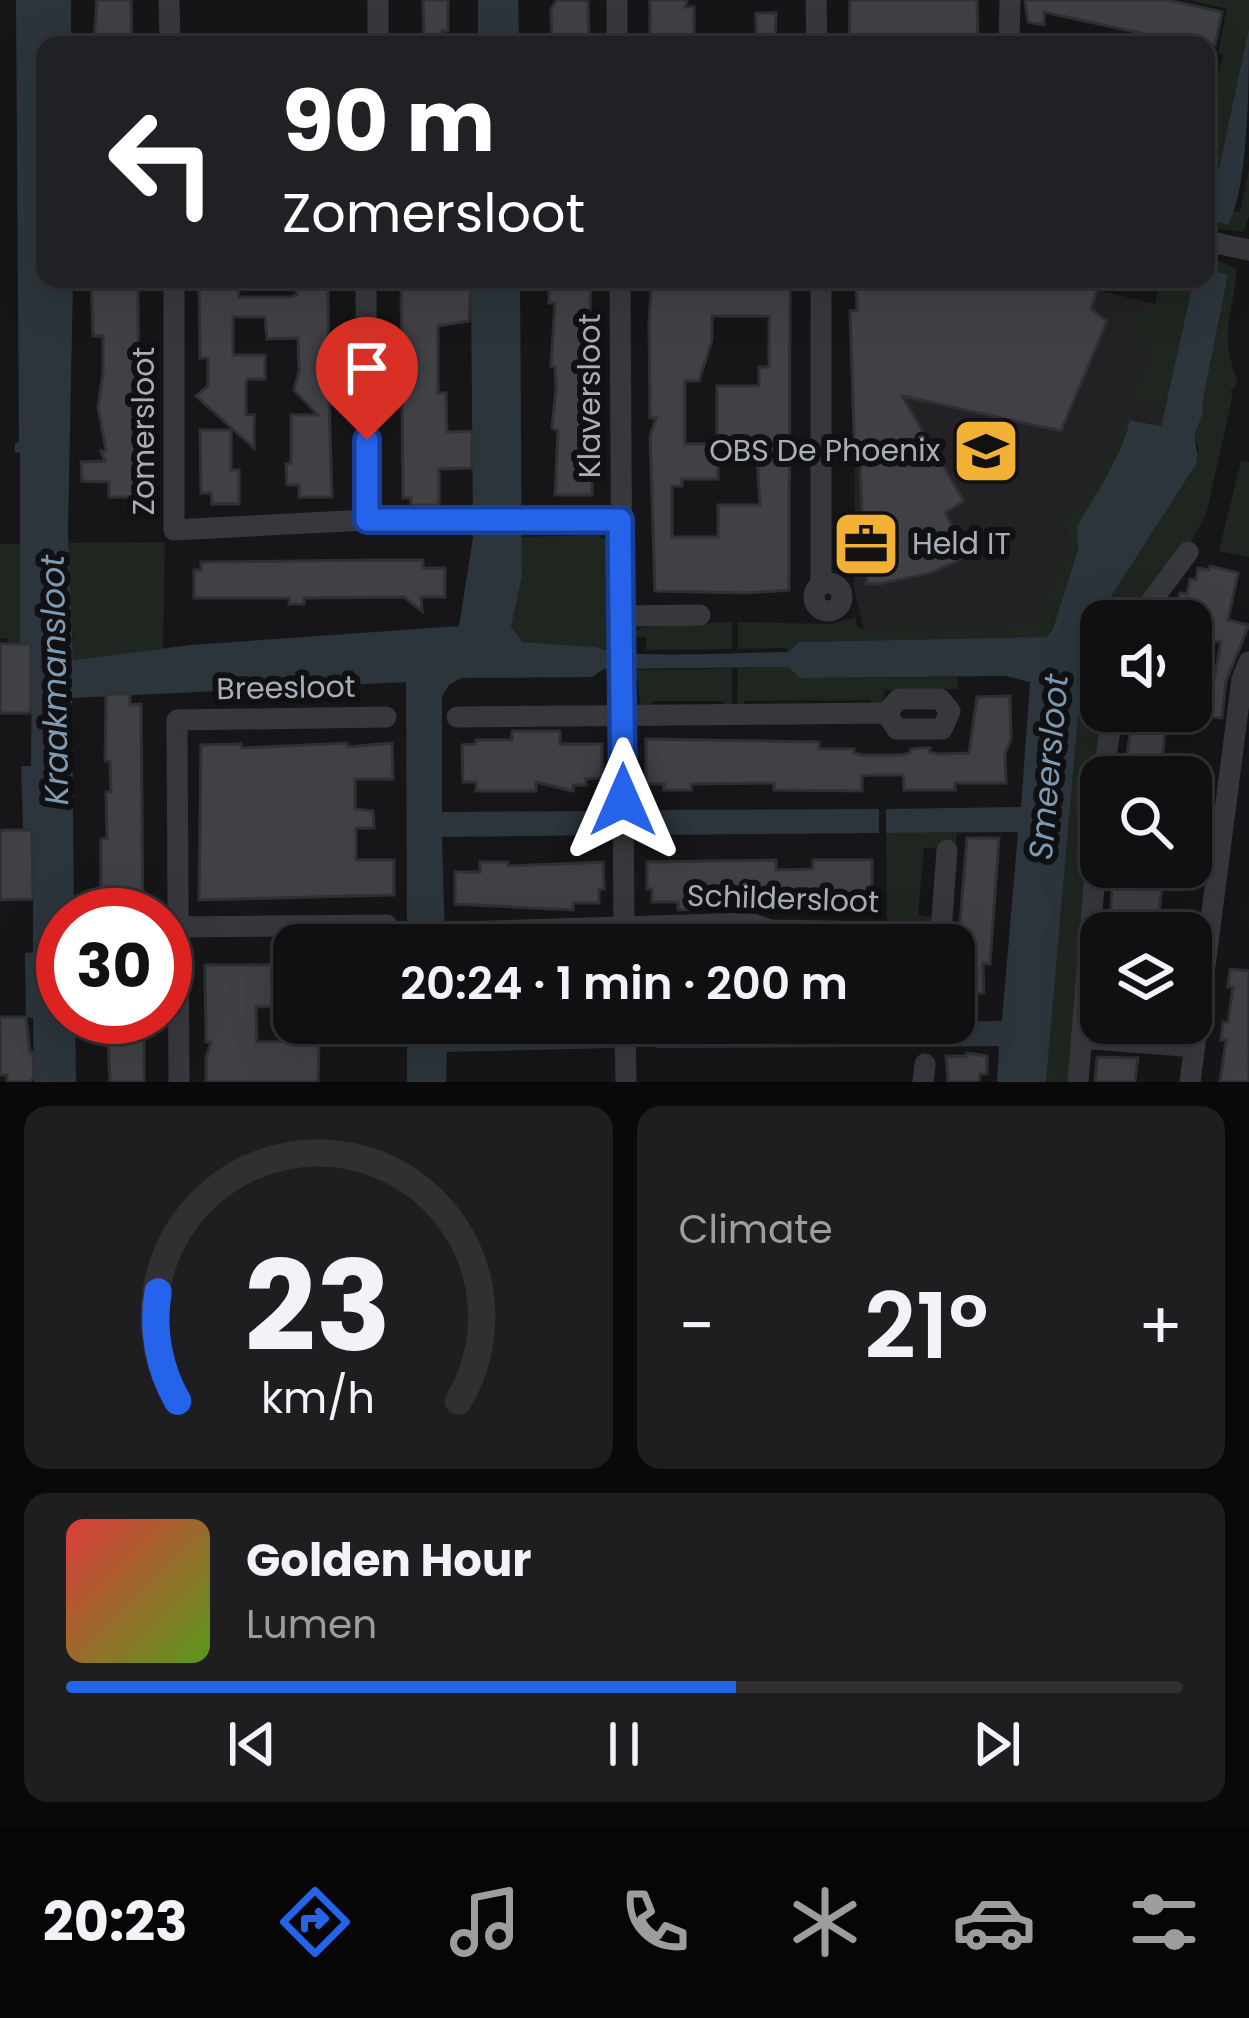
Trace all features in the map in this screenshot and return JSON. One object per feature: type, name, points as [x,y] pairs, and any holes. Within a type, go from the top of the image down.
[{"type":"street","points":[[169,0],[170,36]]},
{"type":"street","points":[[377,0],[378,36]]},
{"type":"street","points":[[617,0],[617,36]]},
{"type":"street","points":[[816,0],[817,36]]},
{"type":"street","points":[[1009,36],[1010,0]]},
{"type":"street","points":[[1215,243],[1249,250]]},
{"type":"street","name":"Zomersloot","points":[[174,288],[174,530],[367,520],[620,520]]},
{"type":"street","points":[[366,288],[367,520]]},
{"type":"street","name":"Klaversloot","points":[[620,288],[624,924]]},
{"type":"street","points":[[821,288],[821,585]]},
{"type":"street","points":[[1153,600],[1188,552]]},
{"type":"street","points":[[622,616],[700,615]]},
{"type":"street","points":[[1190,1082],[1220,834],[1242,679],[1249,663]]},
{"type":"street","points":[[457,716],[886,713]]},
{"type":"street","name":"Breesloot","points":[[177,888],[177,720],[386,717]]},
{"type":"street","points":[[1212,833],[1220,834]]},
{"type":"street","name":"Schildersloot","points":[[941,924],[947,850]]},
{"type":"street","points":[[192,927],[273,926]]},
{"type":"street","name":"Breesloot","points":[[179,1044],[179,1082]]},
{"type":"street","points":[[625,1044],[626,1082]]},
{"type":"street","points":[[1078,1082],[1081,1044]]},
{"type":"street","points":[[1161,1044],[1195,1047]]},
{"type":"shaded area","points":[[1189,0],[1249,0],[1249,28],[1215,187],[1215,91],[1227,9]]},
{"type":"shaded area","points":[[1249,169],[1249,216],[1243,232],[1215,228],[1215,207],[1240,212]]},
{"type":"shaded area","points":[[1215,260],[1237,268],[1228,337],[1238,382],[1230,392],[1206,515],[1189,545],[1184,543],[1140,600],[1107,600],[1199,449],[1195,438],[1228,276],[1215,271]]},
{"type":"shaded area","name":"OBS De Phoenix","points":[[856,288],[1100,288],[1155,304],[1159,288],[1192,288],[1161,426],[1134,420],[1053,629],[867,641],[854,590]]},
{"type":"shaded area","points":[[1161,288],[1192,288],[1165,409],[1131,402],[1152,350],[1140,345],[1143,337],[1134,312],[1158,305]]},
{"type":"shaded area","points":[[1131,415],[1115,459],[1077,526],[1078,550],[1053,629],[1046,637],[799,642],[788,652],[787,648],[738,649],[738,622],[830,624],[856,617],[862,629],[1041,624],[1046,595],[1069,548],[1063,521],[1085,502]]},
{"type":"shaded area","points":[[1241,460],[1249,462],[1249,557],[1219,551]]},
{"type":"shaded area","points":[[595,535],[607,545],[608,653],[595,647],[523,642],[511,627],[522,576],[521,537]]},
{"type":"shaded area","points":[[165,542],[163,649],[73,660],[69,543]]},
{"type":"shaded area","points":[[0,544],[21,544],[20,644],[0,638]]},
{"type":"shaded area","points":[[732,622],[732,649],[646,650],[646,637],[636,637],[636,630],[644,627]]},
{"type":"shaded area","points":[[788,667],[800,678],[957,677],[958,689],[885,690],[882,703],[871,705],[870,700],[744,701],[737,708],[738,668]]},
{"type":"shaded area","points":[[732,668],[732,708],[723,701],[652,701],[651,707],[641,707],[636,670]]},
{"type":"shaded area","points":[[1080,694],[1080,732],[1100,732],[1098,756],[1080,756],[1080,888],[1086,888],[1084,912],[1080,912],[1069,1082],[1046,1082]]},
{"type":"shaded area","points":[[886,833],[957,833],[955,847],[924,848],[918,915],[933,918],[930,924],[887,923]]},
{"type":"water","points":[[16,0],[71,0],[71,36],[36,36],[36,288],[73,288],[68,528],[73,660],[191,645],[459,626],[473,538],[471,288],[520,288],[522,576],[511,627],[523,642],[686,654],[788,652],[799,642],[1046,637],[1053,629],[1078,550],[1077,526],[1114,462],[1130,420],[1161,426],[1192,288],[1215,288],[1215,271],[1228,275],[1196,432],[1196,464],[1109,600],[1080,600],[1080,694],[1046,1082],[997,1082],[999,1046],[890,1044],[975,1044],[975,1021],[1002,1021],[1018,832],[886,833],[886,809],[1021,807],[1030,682],[1005,676],[800,678],[788,667],[604,669],[592,677],[461,678],[449,685],[442,696],[442,812],[610,811],[610,835],[442,837],[444,924],[407,924],[406,682],[72,698],[74,888],[36,888],[36,1044],[75,1044],[76,1082],[34,1082],[25,953],[33,952],[33,831],[23,830],[21,766],[31,766],[32,645],[20,644],[20,453],[15,452],[19,442]]},
{"type":"water","points":[[478,0],[518,0],[519,36],[478,36]]},
{"type":"water","points":[[1249,28],[1244,160],[1228,225],[1215,221],[1215,187]]},
{"type":"water","points":[[879,809],[879,833],[650,835],[650,810]]},
{"type":"water","points":[[407,1044],[613,1044],[613,1048],[447,1052],[446,1082],[407,1082]]},
{"type":"water","points":[[655,1044],[881,1044],[881,1047],[655,1048]]},
{"type":"building","points":[[97,0],[131,0],[132,36],[94,36]]},
{"type":"building","points":[[423,0],[448,0],[448,31],[442,31],[442,36],[424,36]]},
{"type":"building","points":[[557,0],[588,1],[589,36],[552,36],[551,9]]},
{"type":"building","points":[[650,0],[687,0],[685,7],[694,7],[694,36],[650,36]]},
{"type":"building","points":[[850,0],[977,0],[978,36],[849,36]]},
{"type":"building","points":[[1025,0],[1167,0],[1222,12],[1215,45],[1215,36],[1154,36],[1044,12],[1044,25],[1028,22]]},
{"type":"building","points":[[756,13],[776,13],[775,36],[756,36]]},
{"type":"building","points":[[91,288],[138,289],[139,436],[134,442],[139,497],[109,497],[109,482],[82,481],[81,462],[105,461],[101,451],[106,451],[98,407],[103,336],[93,336]]},
{"type":"building","points":[[199,288],[238,288],[239,297],[290,297],[297,295],[297,288],[328,288],[329,389],[339,388],[329,400],[332,497],[299,497],[299,485],[287,485],[291,415],[318,415],[294,390],[298,338],[267,339],[265,317],[233,317],[233,355],[265,355],[265,379],[247,379],[246,383],[246,415],[254,415],[254,448],[196,396],[208,386],[208,358],[200,358]]},
{"type":"building","points":[[401,288],[471,288],[469,321],[438,326],[438,393],[446,393],[447,432],[472,431],[472,468],[439,469],[439,505],[411,505],[411,498],[403,498]]},
{"type":"building","points":[[549,288],[591,288],[587,387],[592,387],[592,495],[555,495],[558,431],[552,428],[556,388],[555,366],[551,366],[555,303],[549,303]]},
{"type":"building","points":[[651,288],[790,288],[789,590],[655,591],[650,436],[656,418],[650,418]],"holes":[[[712,316],[769,316],[769,367],[759,367],[759,386],[717,386],[717,444],[685,444],[685,381],[699,381],[712,340]],[[718,444],[756,444],[760,505],[718,505],[718,537],[672,537],[672,486],[682,486],[682,479],[718,479]]]},
{"type":"building","points":[[856,288],[1097,288],[1091,309],[1107,321],[1061,431],[902,396],[964,501],[945,513],[970,555],[931,573],[879,584],[866,584],[860,461],[855,462],[850,311],[857,310]]},
{"type":"building","points":[[200,430],[231,430],[231,470],[239,470],[239,504],[212,504],[211,493],[201,493]]},
{"type":"building","points":[[423,560],[423,568],[445,568],[445,597],[421,597],[422,611],[404,597],[304,598],[304,604],[289,604],[289,598],[194,598],[194,570],[201,570],[201,562]]},
{"type":"building","points":[[1210,566],[1238,573],[1228,620],[1249,625],[1226,681],[1222,718],[1212,717],[1212,680],[1221,642],[1212,640],[1212,600],[1178,600],[1180,593],[1187,594],[1190,579],[1196,580],[1198,568],[1209,570]]},
{"type":"building","points":[[0,644],[31,644],[31,713],[0,713]]},
{"type":"building","points":[[106,694],[130,694],[130,705],[141,704],[143,888],[101,888],[101,839],[107,839],[106,792],[111,792],[110,761],[105,761]]},
{"type":"building","points":[[1010,696],[1006,783],[904,790],[903,775],[872,775],[862,776],[862,791],[774,790],[774,783],[691,784],[691,790],[664,790],[664,784],[646,784],[646,739],[819,742],[819,749],[854,749],[862,755],[903,755],[920,748],[938,754],[969,753],[977,697]]},
{"type":"building","points":[[512,731],[560,731],[560,744],[602,744],[602,778],[586,779],[586,785],[573,785],[573,791],[536,782],[536,791],[476,791],[476,782],[463,782],[462,745],[512,740]]},
{"type":"building","points":[[1130,732],[1165,732],[1163,756],[1127,756]]},
{"type":"building","points":[[347,743],[347,747],[392,743],[393,779],[355,779],[355,809],[373,811],[374,828],[356,828],[356,860],[394,860],[394,895],[199,900],[201,745]]},
{"type":"building","points":[[32,830],[33,899],[0,900],[0,831]]},
{"type":"building","points":[[967,838],[999,838],[990,964],[983,963],[984,993],[975,993],[975,924],[960,924]]},
{"type":"building","points":[[776,860],[776,870],[813,869],[813,860],[872,860],[867,901],[841,901],[841,908],[808,910],[790,904],[678,910],[678,902],[652,902],[652,889],[647,889],[647,862]]},
{"type":"building","points":[[480,862],[508,862],[508,866],[603,862],[604,889],[599,889],[599,903],[573,903],[573,910],[455,904],[455,872],[480,872]]},
{"type":"building","points":[[1112,888],[1162,888],[1159,912],[1111,912]]},
{"type":"building","points":[[205,965],[273,965],[273,1007],[256,1007],[257,1042],[319,1044],[318,1082],[206,1082],[211,1042],[206,1042]]},
{"type":"building","points":[[1230,969],[1249,971],[1249,1082],[1220,1082],[1226,1040],[1221,1040],[1223,1022],[1228,1022],[1233,987],[1228,987]]},
{"type":"building","points":[[0,1017],[26,1017],[33,1052],[34,1078],[29,1082],[7,1082],[7,1075],[0,1075]]},
{"type":"building","points":[[108,1044],[144,1044],[144,1082],[110,1082]]},
{"type":"building","points":[[946,1056],[987,1056],[987,1074],[980,1074],[979,1082],[948,1082]]},
{"type":"building","points":[[1097,1057],[1138,1058],[1135,1082],[1095,1082]]},
{"type":"place","name":"OBS De Phoenix","points":[[986,451]]},
{"type":"place","name":"Held IT","points":[[866,544]]},
{"type":"route","points":[[367,440],[367,520],[620,520],[623,800]]},
{"type":"water label","name":"Kraakmansloot","points":[[54,680]]},
{"type":"water label","name":"Smeersloot","points":[[1048,767]]}]
